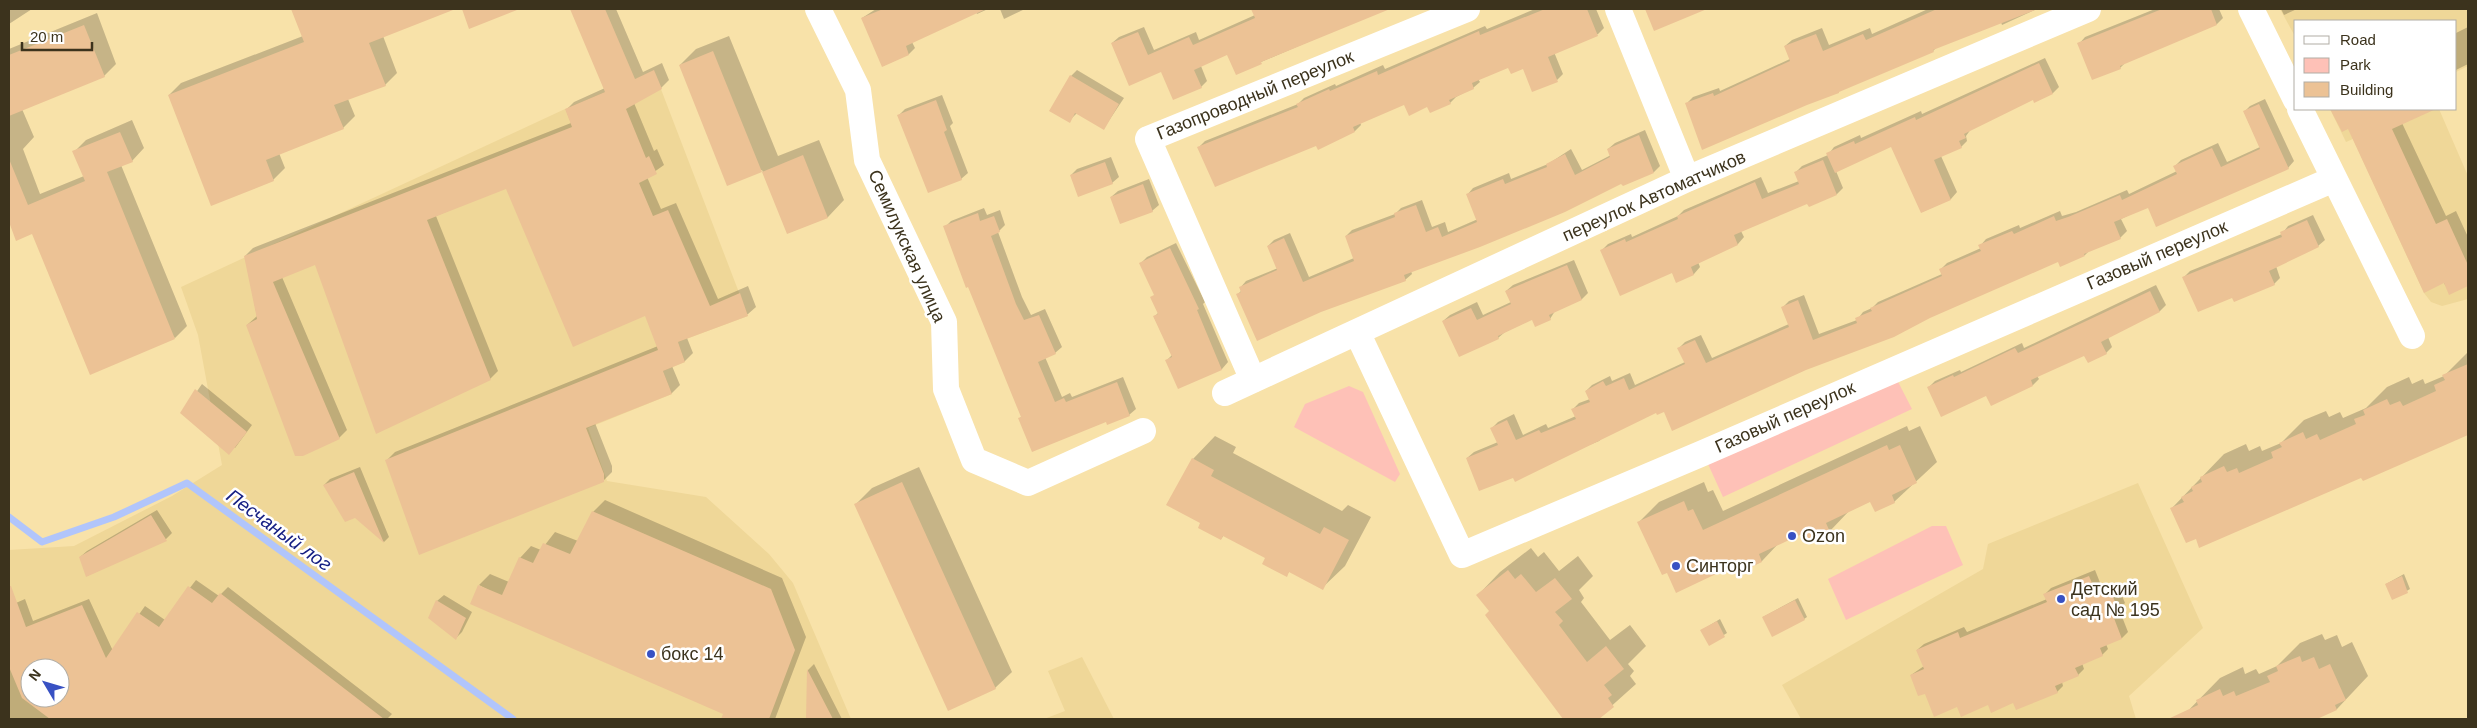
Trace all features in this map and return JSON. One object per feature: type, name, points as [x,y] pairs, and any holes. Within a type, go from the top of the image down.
[{"type":"street","name":"Семилукская улица","points":[[818,9],[858,90],[868,160],[944,322],[946,389],[974,460],[1028,483],[1144,431]]},
{"type":"street","name":"Газопроводный переулок","points":[[1252,380],[1148,139],[1467,9]]},
{"type":"street","points":[[1618,9],[1687,179]]},
{"type":"street","name":"переулок Автоматчиков","points":[[1225,393],[1687,179],[2088,9]]},
{"type":"street","points":[[2251,9],[2294,96]]},
{"type":"street","points":[[2300,110],[2412,336]]},
{"type":"street","name":"Газовый переулок","points":[[1357,332],[1462,555],[1703,453],[2334,179]]},
{"type":"shaded area","points":[[2280,9],[2468,9],[2468,66],[2457,72],[2457,20],[2294,20],[2294,34]]},
{"type":"shaded area","points":[[654,71],[748,316],[678,342],[685,362],[663,371],[672,394],[588,428],[607,481],[706,497],[769,554],[793,583],[851,719],[9,719],[9,550],[74,546],[172,496],[222,465],[198,335],[181,287],[565,109]]},
{"type":"shaded area","points":[[2330,110],[2439,110],[2468,176],[2468,299],[2442,306],[2431,302],[2424,293],[2353,139],[2346,142]]},
{"type":"shaded area","name":"Детский сад № 195","points":[[2138,483],[2203,628],[2129,696],[2136,719],[1801,719],[1782,685],[1983,569],[1988,544]]},
{"type":"shaded area","points":[[1082,657],[1114,719],[1044,719],[1065,711],[1048,671]]},
{"type":"green space","points":[[1892,370],[1912,409],[1723,497],[1703,453]]},
{"type":"green space","points":[[1349,386],[1363,392],[1400,474],[1395,482],[1294,427],[1305,404]]},
{"type":"green space","points":[[1932,526],[1946,526],[1963,565],[1846,620],[1828,579]]},
{"type":"building","points":[[291,9],[453,10],[369,43],[386,86],[334,105],[344,129],[266,160],[274,181],[211,206],[168,95],[304,42]]},
{"type":"building","points":[[462,9],[517,9],[517,10],[469,29]]},
{"type":"building","points":[[570,9],[605,9],[635,79],[654,70],[662,89],[626,109],[646,158],[649,156],[657,174],[639,183],[653,216],[668,210],[710,306],[740,293],[748,316],[678,342],[685,362],[663,371],[672,394],[586,428],[604,474],[604,482],[419,555],[385,460],[658,350],[645,316],[573,347],[506,189],[427,220],[491,380],[376,434],[315,265],[273,282],[340,439],[303,456],[295,456],[246,325],[257,319],[244,256],[572,127],[565,109],[605,92]]},
{"type":"building","points":[[883,9],[986,9],[906,46],[909,55],[882,67],[861,18]]},
{"type":"building","points":[[1251,9],[1390,9],[1261,62],[1262,64],[1236,75],[1227,55],[1194,70],[1202,88],[1173,100],[1161,72],[1129,86],[1111,43],[1138,32],[1148,55],[1189,37],[1193,45],[1255,18]]},
{"type":"building","points":[[1545,9],[1587,9],[1598,36],[1548,57],[1558,82],[1532,92],[1523,69],[1511,74],[1508,68],[1472,83],[1474,89],[1449,100],[1451,104],[1430,113],[1427,107],[1409,116],[1404,105],[1353,127],[1355,132],[1318,150],[1316,146],[1215,187],[1197,147],[1298,107],[1296,104],[1329,89],[1330,91],[1377,71],[1378,75],[1479,31],[1480,35]]},
{"type":"building","points":[[1645,9],[1707,9],[1654,31]]},
{"type":"building","points":[[1937,9],[2035,10],[1933,50],[1934,52],[1702,150],[1685,103],[1713,93],[1714,96],[1790,61],[1784,46],[1816,34],[1823,51],[1863,34],[1866,40]]},
{"type":"building","points":[[2162,9],[2211,9],[2217,25],[2120,66],[2121,69],[2092,80],[2077,43]]},
{"type":"building","points":[[84,25],[105,77],[9,116],[9,55]]},
{"type":"building","points":[[713,51],[762,172],[727,186],[679,65]]},
{"type":"building","points":[[2039,63],[2053,94],[2034,103],[2033,100],[1964,134],[1966,138],[1959,141],[1962,148],[1934,160],[1951,200],[1921,213],[1891,147],[1835,173],[1826,153],[1854,141],[1855,144],[1915,117],[1916,120]]},
{"type":"building","points":[[1070,75],[1119,104],[1104,130],[1075,113],[1070,123],[1049,111]]},
{"type":"building","points":[[936,100],[947,130],[944,132],[962,180],[928,193],[897,115]]},
{"type":"building","points":[[2259,104],[2289,169],[2156,227],[2148,208],[2114,222],[2121,239],[2084,254],[2085,256],[2060,267],[2058,262],[1930,318],[1894,337],[1806,370],[1672,431],[1664,412],[1657,415],[1656,413],[1515,482],[1513,478],[1479,491],[1466,458],[1498,445],[1490,428],[1507,420],[1516,440],[1539,430],[1541,433],[1576,419],[1571,409],[1590,402],[1585,391],[1603,381],[1606,386],[1624,378],[1629,390],[1685,364],[1677,348],[1695,340],[1706,363],[1789,327],[1781,307],[1798,300],[1813,340],[1857,323],[1855,318],[1872,311],[1870,308],[1942,276],[1939,269],[1981,251],[1978,245],[2012,231],[2014,234],[2054,216],[2056,221],[2068,217],[2120,195],[2122,200],[2177,174],[2173,166],[2212,148],[2221,167],[2260,149],[2243,111]]},
{"type":"building","points":[[2331,110],[2434,110],[2392,129],[2436,224],[2447,219],[2468,265],[2468,286],[2449,295],[2444,283],[2424,293],[2348,129],[2342,132]]},
{"type":"building","points":[[120,132],[133,162],[107,172],[175,339],[90,375],[32,234],[16,241],[9,222],[9,159],[28,205],[85,181],[72,151]]},
{"type":"building","points":[[1639,135],[1654,173],[1623,186],[1621,184],[1565,212],[1480,247],[1404,275],[1406,281],[1321,312],[1257,341],[1236,294],[1241,292],[1239,287],[1277,270],[1267,246],[1284,238],[1303,282],[1354,261],[1345,236],[1395,217],[1394,213],[1416,205],[1426,232],[1438,227],[1442,237],[1477,222],[1466,194],[1503,179],[1505,184],[1547,167],[1546,164],[1565,154],[1575,175],[1610,157],[1607,149]]},
{"type":"building","points":[[803,155],[828,218],[787,234],[762,172]]},
{"type":"building","points":[[1823,160],[1837,195],[1809,207],[1807,204],[1734,235],[1738,245],[1691,267],[1694,275],[1676,283],[1672,273],[1620,296],[1600,250],[1625,239],[1626,242],[1678,219],[1677,216],[1755,182],[1762,199],[1799,184],[1794,172]]},
{"type":"building","points":[[1105,162],[1113,184],[1078,197],[1070,175]]},
{"type":"building","points":[[1143,184],[1153,212],[1120,224],[1110,197]]},
{"type":"building","points":[[978,213],[980,221],[994,216],[1000,232],[991,236],[1016,304],[1024,320],[1039,315],[1056,354],[1038,362],[1055,402],[1064,398],[1066,402],[1117,382],[1130,416],[1107,425],[1106,422],[1032,452],[1018,418],[1021,417],[968,287],[966,288],[943,226]]},
{"type":"building","points":[[2307,220],[2319,247],[2269,271],[2275,285],[2234,302],[2232,298],[2198,312],[2182,277],[2282,237],[2280,232]]},
{"type":"building","points":[[1170,248],[1199,309],[1197,310],[1222,370],[1178,389],[1165,360],[1172,357],[1153,316],[1158,314],[1150,297],[1154,295],[1139,263]]},
{"type":"building","points":[[1567,265],[1582,300],[1549,315],[1551,320],[1535,327],[1532,320],[1498,336],[1499,339],[1459,357],[1442,321],[1471,308],[1477,320],[1511,304],[1505,291]]},
{"type":"building","points":[[2150,291],[2160,312],[2101,342],[2107,354],[2088,363],[2084,356],[2031,380],[2033,386],[1991,406],[1986,396],[1941,417],[1927,387],[1953,375],[1954,377],[2015,348],[2018,353]]},
{"type":"building","points":[[2468,364],[2468,435],[2363,481],[2361,478],[2199,548],[2196,539],[2186,543],[2170,508],[2184,502],[2181,497],[2193,491],[2191,487],[2202,482],[2200,477],[2224,466],[2227,472],[2237,468],[2239,473],[2273,458],[2271,452],[2282,447],[2279,443],[2303,432],[2306,439],[2317,434],[2320,440],[2356,424],[2354,419],[2365,415],[2363,410],[2387,399],[2390,405],[2400,401],[2403,406],[2436,391],[2434,385],[2445,380],[2442,375]]},
{"type":"building","points":[[195,389],[247,432],[229,455],[180,413]]},
{"type":"building","points":[[1887,445],[1889,450],[1900,445],[1917,483],[1892,495],[1895,503],[1875,512],[1870,502],[1826,523],[1830,532],[1809,542],[1804,533],[1759,554],[1762,562],[1741,572],[1737,564],[1676,593],[1667,573],[1662,575],[1637,522],[1684,501],[1688,511],[1693,509],[1703,530]]},
{"type":"building","points":[[1192,458],[1214,470],[1211,476],[1320,534],[1324,527],[1349,540],[1323,590],[1289,572],[1287,577],[1262,564],[1265,558],[1223,536],[1221,540],[1198,528],[1200,523],[1166,505]]},
{"type":"building","points":[[354,472],[384,543],[355,518],[345,522],[323,485]]},
{"type":"building","points":[[902,482],[996,689],[948,711],[854,504]]},
{"type":"building","name":"бокс 14","points":[[592,511],[771,589],[795,650],[769,719],[721,719],[723,714],[470,604],[478,585],[502,595],[519,557],[533,563],[543,543],[570,554]]},
{"type":"building","points":[[151,515],[167,541],[86,577],[79,557]]},
{"type":"building","points":[[1508,570],[1515,579],[1521,574],[1536,592],[1555,578],[1572,599],[1555,612],[1563,621],[1559,625],[1587,662],[1606,646],[1624,669],[1604,685],[1612,695],[1608,698],[1614,707],[1599,719],[1563,719],[1485,615],[1489,611],[1476,595]]},
{"type":"building","points":[[2089,576],[2097,595],[2110,590],[2119,611],[2112,613],[2122,639],[2100,648],[2103,656],[2075,668],[2079,676],[2055,686],[2058,693],[2016,710],[2013,703],[1991,713],[1988,705],[1961,717],[1957,707],[1934,717],[1925,694],[1918,696],[1910,675],[1924,669],[1916,650],[1958,632],[1960,638],[2047,602],[2043,594]]},
{"type":"building","points":[[2402,576],[2408,593],[2392,600],[2385,584]]},
{"type":"building","points":[[9,586],[11,586],[26,627],[82,605],[106,658],[137,612],[159,627],[188,586],[212,603],[220,593],[384,719],[50,719],[35,708],[70,708],[70,658],[20,658],[20,693],[9,667]]},
{"type":"building","points":[[436,600],[466,618],[456,640],[428,618]]},
{"type":"building","points":[[1795,600],[1805,620],[1772,637],[1762,617]]},
{"type":"building","points":[[1717,621],[1725,637],[1709,646],[1700,630]]},
{"type":"building","points":[[2300,656],[2302,662],[2314,657],[2319,669],[2330,664],[2346,700],[2335,705],[2337,710],[2317,719],[2168,719],[2198,705],[2196,700],[2220,689],[2223,696],[2234,691],[2236,696],[2270,682],[2267,676],[2278,671],[2276,666]]},
{"type":"building","points":[[807,669],[833,719],[806,719]]},
{"type":"waterway","name":"Песчаный лог","points":[[9,517],[42,542],[114,517],[187,483],[513,719]]},
{"type":"place","name":"Ozon","points":[[1792,536]]},
{"type":"place","name":"Синторг","points":[[1676,566]]},
{"type":"place","name":"Детский сад № 195","points":[[2061,599]]},
{"type":"place","name":"бокс 14","points":[[651,654]]}]
